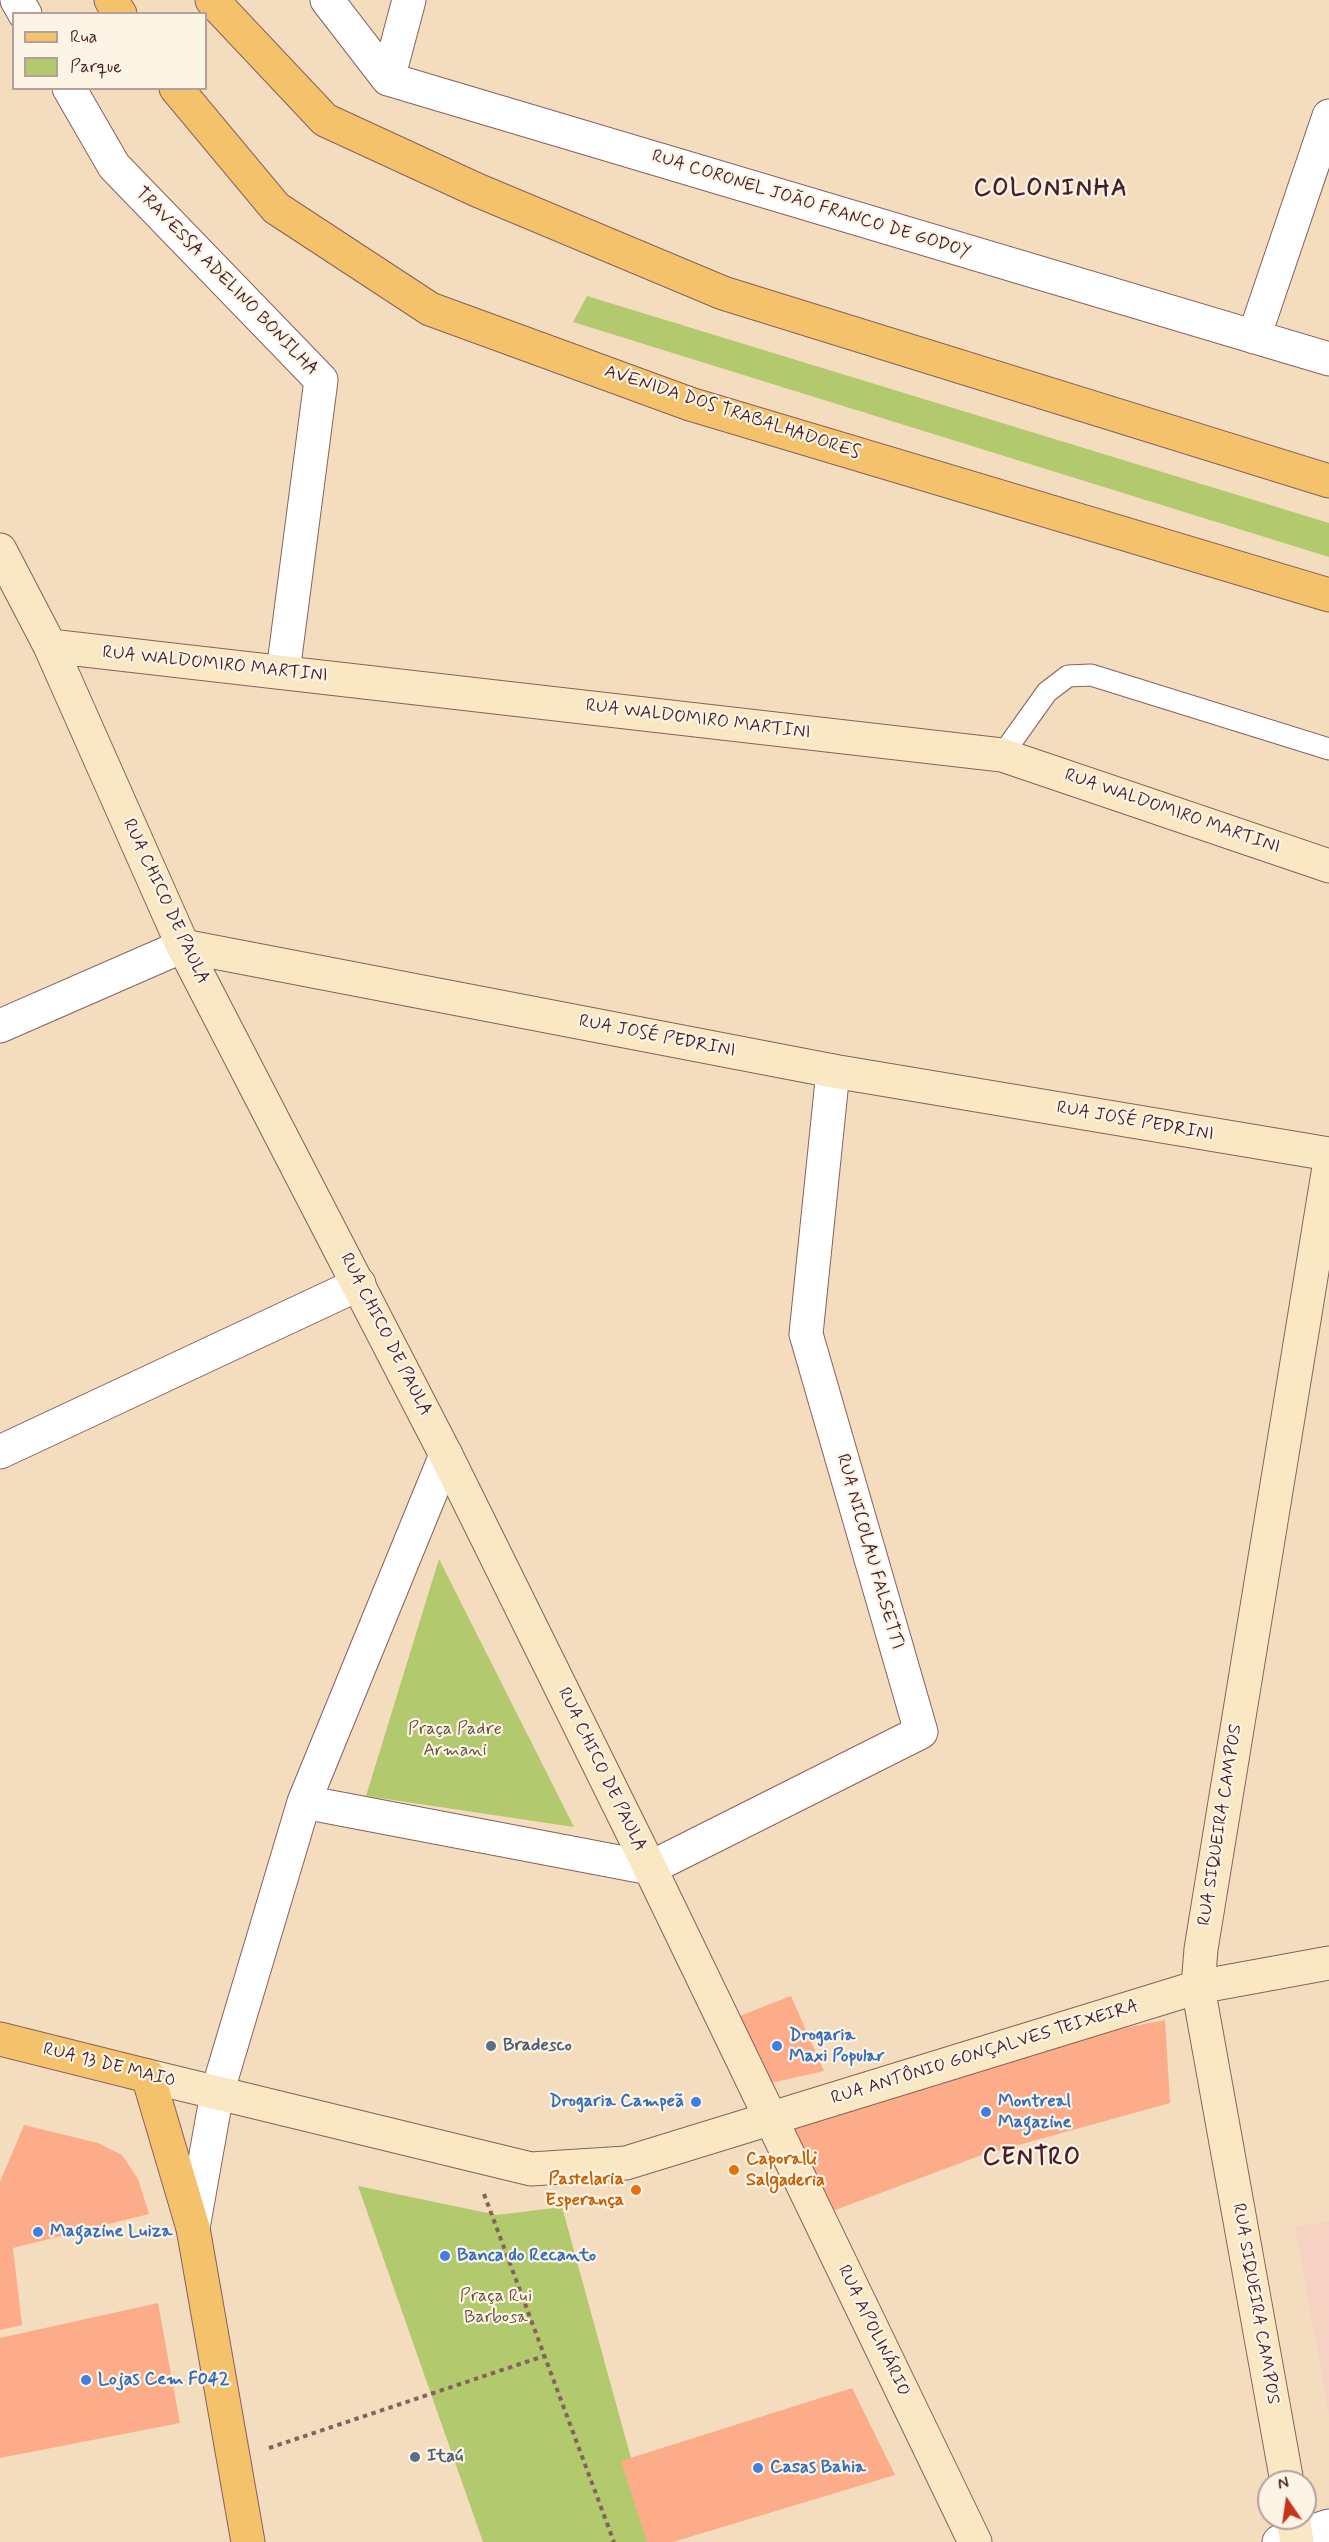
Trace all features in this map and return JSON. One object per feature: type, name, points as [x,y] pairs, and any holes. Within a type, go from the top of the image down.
[{"type":"main road","points":[[212,0],[325,120],[477,190],[723,293],[1329,481]]},
{"type":"main road","name":"AVENIDA DOS TRABALHADORES","points":[[178,90],[276,208],[430,309],[690,404],[1329,595]]},
{"type":"main road","name":"RUA CHICO DE PAULA","points":[[0,550],[50,646],[183,946],[446,1455],[772,2120]]},
{"type":"main road","name":"RUA WALDOMIRO MARTINI","points":[[50,646],[1002,754],[1329,866]]},
{"type":"main road","name":"RUA JOSÉ PEDRINI","points":[[183,946],[833,1071],[1329,1154]]},
{"type":"main road","name":"RUA SIQUEIRA CAMPOS","points":[[1285,2470],[1198,1987],[1201,1949],[1329,1167]]},
{"type":"main road","name":"RUA ANTÔNIO GONÇALVES TEIXEIRA","points":[[772,2120],[1198,1987],[1329,1962]]},
{"type":"main road","name":"RUA 13 DE MAIO","points":[[0,2039],[217,2093]]},
{"type":"main road","points":[[148,2076],[193,2228],[248,2542]]},
{"type":"main road","points":[[217,2093],[531,2169],[626,2163],[772,2120]]},
{"type":"main road","name":"RUA APOLINÁRIO","points":[[772,2120],[975,2542]]},
{"type":"street","points":[[327,0],[388,79]]},
{"type":"street","points":[[388,79],[409,0]]},
{"type":"street","name":"RUA CORONEL JOÃO FRANCO DE GODOY","points":[[388,79],[1329,359]]},
{"type":"street","name":"TRAVESSA ADELINO BONILHA","points":[[70,90],[114,166],[321,380],[283,672]]},
{"type":"street","points":[[1254,337],[1326,135]]},
{"type":"street","points":[[0,1026],[183,946]]},
{"type":"street","name":"RUA NICOLAU FALSETTI","points":[[650,1868],[921,1732],[806,1334],[833,1071]]},
{"type":"street","points":[[0,1452],[359,1284]]},
{"type":"street","points":[[193,2228],[217,2093],[304,1802],[446,1455]]},
{"type":"street","points":[[304,1802],[650,1868]]},
{"type":"street","points":[[1291,2535],[1329,2526]]},
{"type":"lane","points":[[1002,754],[1047,692],[1068,676],[1091,675],[1329,749]]},
{"type":"path","points":[[469,2154],[614,2542]]},
{"type":"path","points":[[233,2460],[544,2356]]},
{"type":"shaded area","points":[[1329,2221],[1329,2414],[1295,2227]]},
{"type":"green space","points":[[587,296],[1329,523],[1329,557],[573,322]]},
{"type":"green space","name":"Praça Padre Armani","points":[[439,1559],[574,1827],[366,1796]]},
{"type":"green space","name":"Praça Rui Barbosa","points":[[358,2186],[497,2215],[562,2207],[654,2542],[483,2542]]},
{"type":"building","name":"Drogaria Maxi Popular","points":[[791,1996],[824,2071],[762,2085],[729,2020]]},
{"type":"building","name":"Montreal Magazine","points":[[1165,2020],[1170,2103],[979,2156],[830,2212],[780,2137],[806,2121],[1057,2041]]},
{"type":"building","name":"Magazine Luiza","points":[[24,2125],[98,2143],[122,2155],[138,2179],[149,2214],[13,2248],[22,2325],[0,2330],[0,2182]]},
{"type":"building","name":"Lojas Cem F042","points":[[158,2303],[180,2423],[0,2458],[0,2338]]},
{"type":"building","name":"Casas Bahia","points":[[852,2388],[895,2475],[673,2542],[647,2542],[621,2461]]},
{"type":"place","name":"Bradesco","points":[[491,2046]]},
{"type":"place","name":"Drogaria Maxi Popular","points":[[777,2046]]},
{"type":"place","name":"Drogaria Campeã","points":[[696,2102]]},
{"type":"place","name":"Montreal Magazine","points":[[986,2112]]},
{"type":"place","name":"Caporalli Salgaderia","points":[[734,2170]]},
{"type":"place","name":"Pastelaria Esperança","points":[[636,2190]]},
{"type":"place","name":"Magazine Luiza","points":[[38,2232]]},
{"type":"place","name":"Banca do Recanto","points":[[445,2256]]},
{"type":"place","name":"Lojas Cem F042","points":[[86,2380]]},
{"type":"place","name":"Itaú","points":[[415,2457]]},
{"type":"place","name":"Casas Bahia","points":[[758,2468]]},
{"type":"district","name":"COLONINHA","points":[[1051,190]]},
{"type":"district","name":"CENTRO","points":[[1032,2159]]}]
